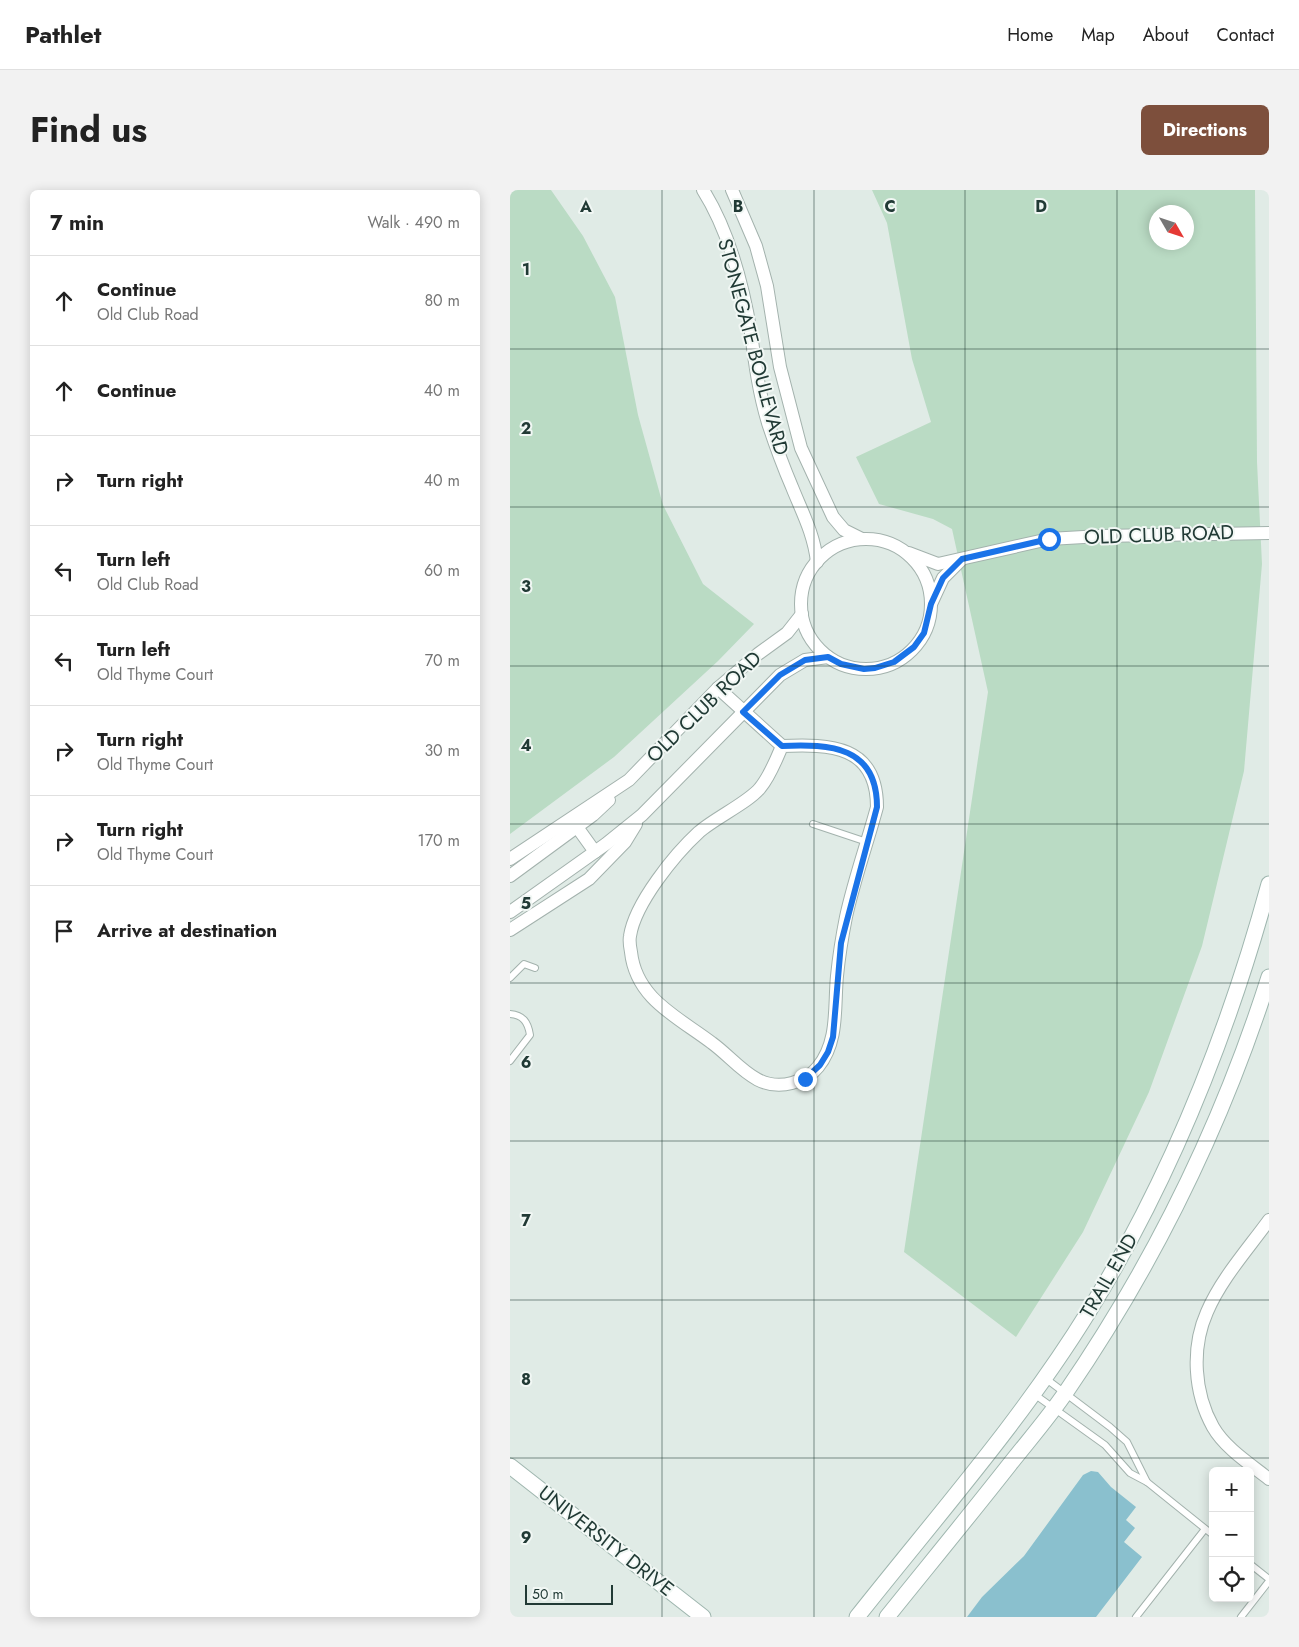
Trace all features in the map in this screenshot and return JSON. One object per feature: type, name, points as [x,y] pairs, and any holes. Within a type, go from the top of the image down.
[{"type":"street","name":"STONEGATE BOULEVARD","points":[[703,190],[719,223],[732,258],[751,333],[755,372],[768,422],[811,530],[817,562]]},
{"type":"street","name":"STONEGATE BOULEVARD","points":[[732,190],[756,246],[768,286],[780,367],[800,448],[833,517],[844,530],[862,539]]},
{"type":"street","points":[[780,455],[800,448]]},
{"type":"street","name":"OLD CLUB ROAD","points":[[902,550],[938,564],[1049,539],[1101,536],[1269,533]]},
{"type":"street","points":[[931,604],[927,581],[920,568],[902,550],[879,540],[862,539],[838,545],[817,562],[804,586],[801,599],[802,614],[810,637],[828,657],[841,664],[864,669],[875,668],[894,662],[914,647],[924,633],[931,604],[943,578],[962,559]]},
{"type":"street","name":"OLD CLUB ROAD","points":[[510,876],[593,815],[718,688],[758,654],[787,633],[802,614]]},
{"type":"street","name":"OLD CLUB ROAD","points":[[510,912],[642,816],[780,675],[805,660],[828,657]]},
{"type":"street","points":[[718,688],[782,746],[831,746],[847,751],[869,772],[876,788],[877,807],[841,943],[833,1037],[828,1052],[820,1065],[805,1079],[789,1084],[772,1085],[756,1081],[718,1047],[650,997],[637,977],[629,937],[637,915],[650,892],[672,862],[700,832],[759,789],[782,746]]},
{"type":"street","name":"OLD CLUB ROAD","points":[[510,859],[629,780]]},
{"type":"street","name":"OLD CLUB ROAD","points":[[510,930],[589,879],[625,842],[642,816]]},
{"type":"street","points":[[577,827],[595,852]]},
{"type":"street","name":"TRAIL END","points":[[857,1617],[1033,1394],[1109,1278],[1150,1205],[1216,1053],[1250,952],[1269,884]]},
{"type":"street","name":"TRAIL END","points":[[887,1617],[1065,1394],[1124,1302],[1172,1216],[1207,1142],[1240,1060],[1269,977]]},
{"type":"street","points":[[1269,1220],[1218,1291],[1207,1312],[1200,1333],[1198,1381],[1202,1403],[1214,1428],[1244,1460],[1269,1479]]},
{"type":"street","name":"UNIVERSITY DRIVE","points":[[510,1466],[703,1617]]},
{"type":"lane","points":[[813,824],[867,842]]},
{"type":"lane","points":[[510,978],[524,964],[535,968]]},
{"type":"lane","points":[[510,1014],[520,1015],[528,1024],[530,1035],[510,1061]]},
{"type":"lane","points":[[1044,1378],[1127,1442],[1147,1482]]},
{"type":"lane","points":[[1033,1394],[1106,1445],[1130,1473],[1147,1482],[1209,1532]]},
{"type":"lane","points":[[1136,1617],[1205,1529]]},
{"type":"lane","points":[[1241,1617],[1269,1580],[1254,1567]]},
{"type":"green space","points":[[510,190],[551,190],[583,236],[615,297],[638,415],[663,505],[703,584],[754,624],[718,661],[614,757],[510,834]]},
{"type":"green space","points":[[872,190],[1255,190],[1257,462],[1262,564],[1244,771],[1202,946],[1149,1092],[1083,1232],[1016,1337],[904,1252],[988,692],[952,529],[933,519],[879,504],[856,457],[931,422],[912,359],[887,223]]},
{"type":"water","points":[[1091,1471],[1098,1472],[1111,1487],[1136,1507],[1126,1520],[1135,1528],[1124,1542],[1142,1557],[1096,1617],[967,1617],[982,1597],[1024,1556],[1083,1475]]},
{"type":"route","points":[[805,1079],[820,1065],[828,1052],[833,1037],[841,943],[877,807],[876,788],[869,772],[847,751],[831,746],[782,746],[743,712],[780,675],[805,660],[828,657],[852,668],[864,669],[885,666],[905,656],[924,633],[931,604],[943,578],[962,559],[1049,539]]}]
